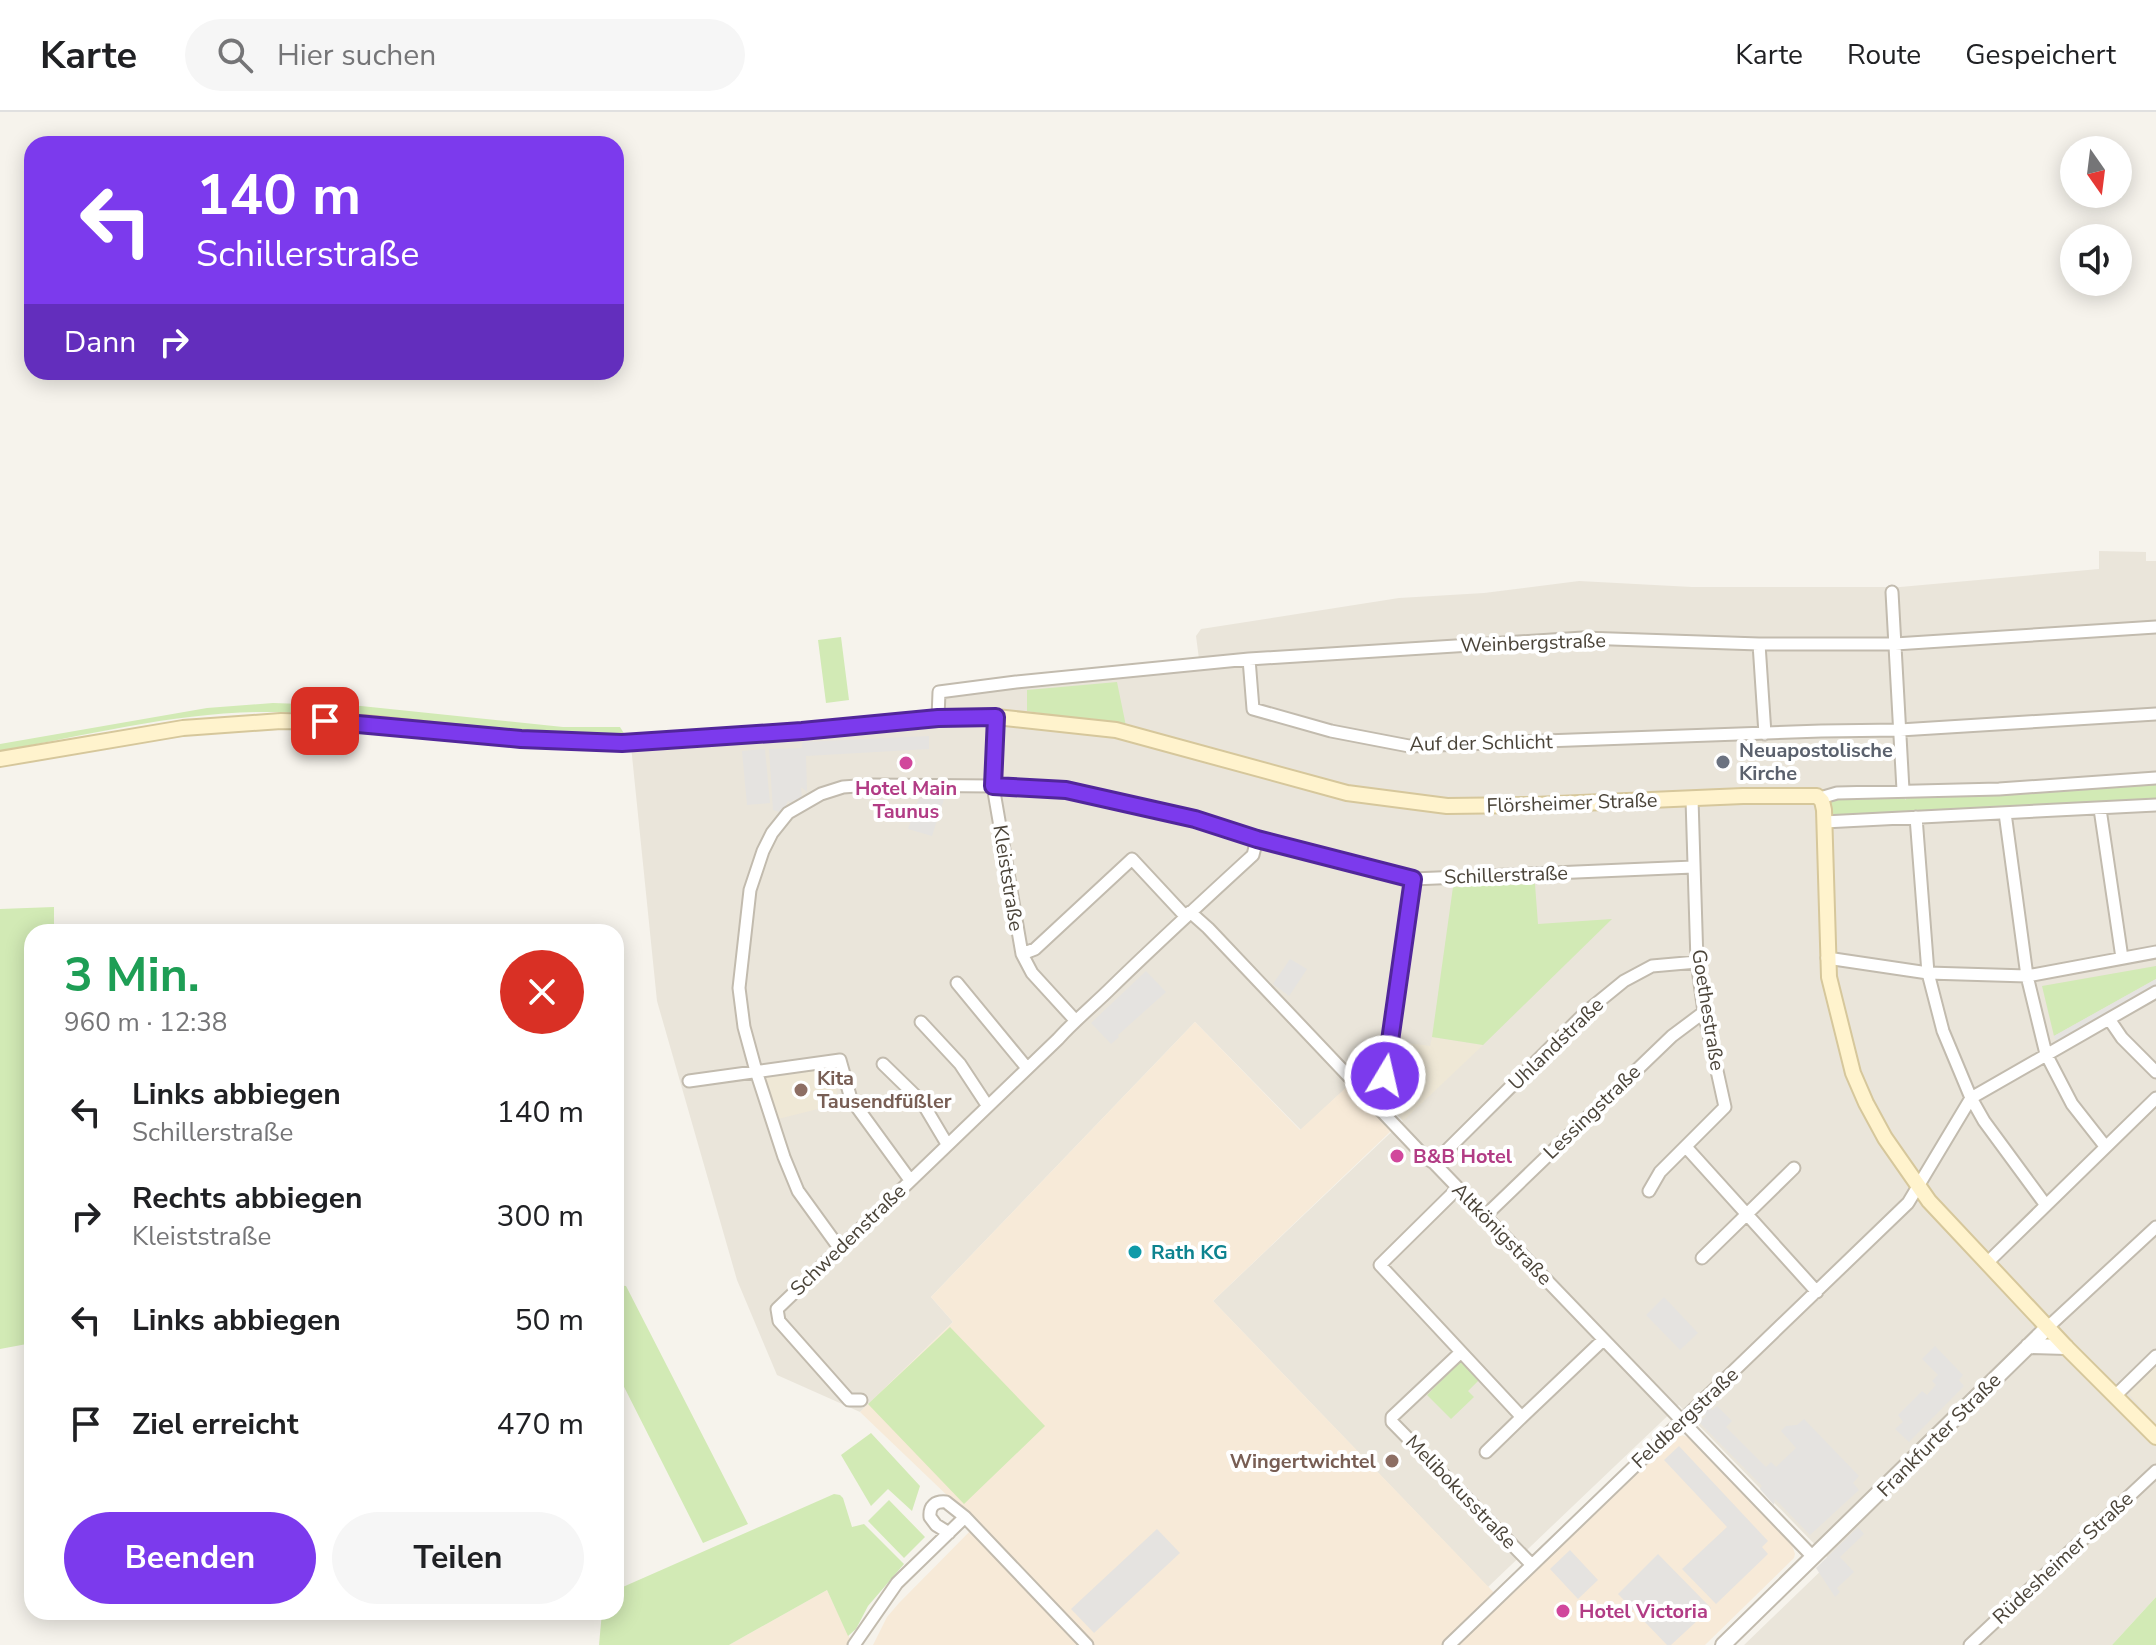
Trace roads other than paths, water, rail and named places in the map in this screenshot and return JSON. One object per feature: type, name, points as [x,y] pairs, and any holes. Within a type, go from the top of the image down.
[{"type":"main road","name":"Flörsheimer Straße","points":[[0,759],[170,730],[281,721],[365,723],[521,739],[622,743],[813,731],[938,718],[996,717],[1116,730],[1279,776],[1347,793],[1397,801],[1461,806],[1807,795],[1820,798]]},
{"type":"main road","points":[[1820,798],[1824,822],[1827,958],[1837,1015],[1853,1073],[1885,1138],[1918,1188],[2066,1347],[2156,1437]]},
{"type":"street","points":[[1892,592],[1903,790]]},
{"type":"street","name":"Weinbergstraße","points":[[938,718],[939,692],[1046,678],[1249,659],[1583,638],[1759,644],[1895,644],[2156,627]]},
{"type":"street","points":[[1759,644],[1765,734]]},
{"type":"street","name":"Auf der Schlicht","points":[[1249,659],[1253,709],[1331,731],[1409,746],[1900,730],[2156,714]]},
{"type":"street","name":"Kleiststraße","points":[[996,717],[993,786],[1022,954],[1032,973],[1075,1020]]},
{"type":"street","name":"Flörsheimer Straße","points":[[1820,798],[1837,793],[1999,789],[2156,778]]},
{"type":"street","name":"Schillerstraße","points":[[840,1249],[798,1191],[784,1157],[744,1027],[739,988],[750,890],[763,851],[780,822],[799,805],[843,787],[993,786],[1066,790],[1195,819],[1257,839],[1413,879],[1693,867]]},
{"type":"street","name":"Goethestraße","points":[[1649,1191],[1660,1172],[1725,1107],[1704,1012],[1697,962],[1692,799]]},
{"type":"street","points":[[1824,822],[2156,805]]},
{"type":"street","points":[[2100,809],[2122,958]]},
{"type":"street","points":[[2005,813],[2027,976],[2046,1054],[2072,1104],[2105,1146]]},
{"type":"street","points":[[1916,817],[1928,973],[1943,1031],[1984,1121],[2045,1204]]},
{"type":"street","name":"Schwedenstraße","points":[[861,1400],[849,1400],[779,1321],[777,1309],[1075,1020],[1253,855],[1257,839]]},
{"type":"street","points":[[1022,954],[1035,949],[1132,859],[1188,915]]},
{"type":"street","points":[[1369,1096],[1385,1076],[1413,879]]},
{"type":"street","name":"Altkönigstraße","points":[[1188,915],[1208,928],[1813,1557]]},
{"type":"street","points":[[1827,958],[1928,973],[2027,976],[2156,952]]},
{"type":"street","name":"Uhlandstraße","points":[[1434,1163],[1586,1012],[1624,981],[1652,966],[1697,962]]},
{"type":"street","points":[[957,983],[1027,1068]]},
{"type":"street","points":[[1971,1098],[2156,992]]},
{"type":"street","name":"Lessingstraße","points":[[1485,1216],[1662,1045],[1704,1012]]},
{"type":"street","points":[[2109,1019],[2122,1038],[2156,1072]]},
{"type":"street","points":[[921,1022],[960,1064],[987,1105]]},
{"type":"street","name":"Schwedenstraße","points":[[756,1071],[840,1060],[851,1099],[910,1180]]},
{"type":"street","points":[[883,1064],[922,1102],[947,1144]]},
{"type":"street","points":[[689,1081],[756,1071]]},
{"type":"street","name":"Feldbergstraße","points":[[1452,1644],[1908,1203],[1971,1098]]},
{"type":"street","points":[[1988,1262],[2156,1098]]},
{"type":"street","points":[[1686,1147],[1817,1292]]},
{"type":"street","points":[[1702,1258],[1794,1168]]},
{"type":"street","points":[[1458,1188],[1380,1265],[1522,1417]]},
{"type":"street","name":"Frankfurter Straße","points":[[1723,1645],[2028,1346],[2156,1227]]},
{"type":"street","points":[[1486,1452],[1603,1340]]},
{"type":"street","points":[[2028,1346],[2066,1347]]},
{"type":"street","name":"Melibokusstraße","points":[[1461,1352],[1392,1417],[1392,1422],[1532,1565]]},
{"type":"street","points":[[2116,1395],[2156,1356]]},
{"type":"street","name":"Rüdesheimer Straße","points":[[1970,1645],[2156,1471]]},
{"type":"street","points":[[949,1533],[932,1522],[929,1512],[935,1503],[946,1502],[965,1517],[1087,1645]]},
{"type":"street","points":[[854,1645],[897,1583],[965,1517]]},
{"type":"place","name":"Neuapostolische Kirche","points":[[1723,762]]},
{"type":"place","name":"Hotel Main Taunus","points":[[906,763]]},
{"type":"place","name":"Kita Tausendfüßler","points":[[801,1090]]},
{"type":"place","name":"B&B Hotel","points":[[1397,1156]]},
{"type":"place","name":"Rath KG","points":[[1135,1252]]},
{"type":"place","name":"Wingertwichtel","points":[[1392,1461]]},
{"type":"place","name":"Hotel Victoria","points":[[1563,1611]]}]
